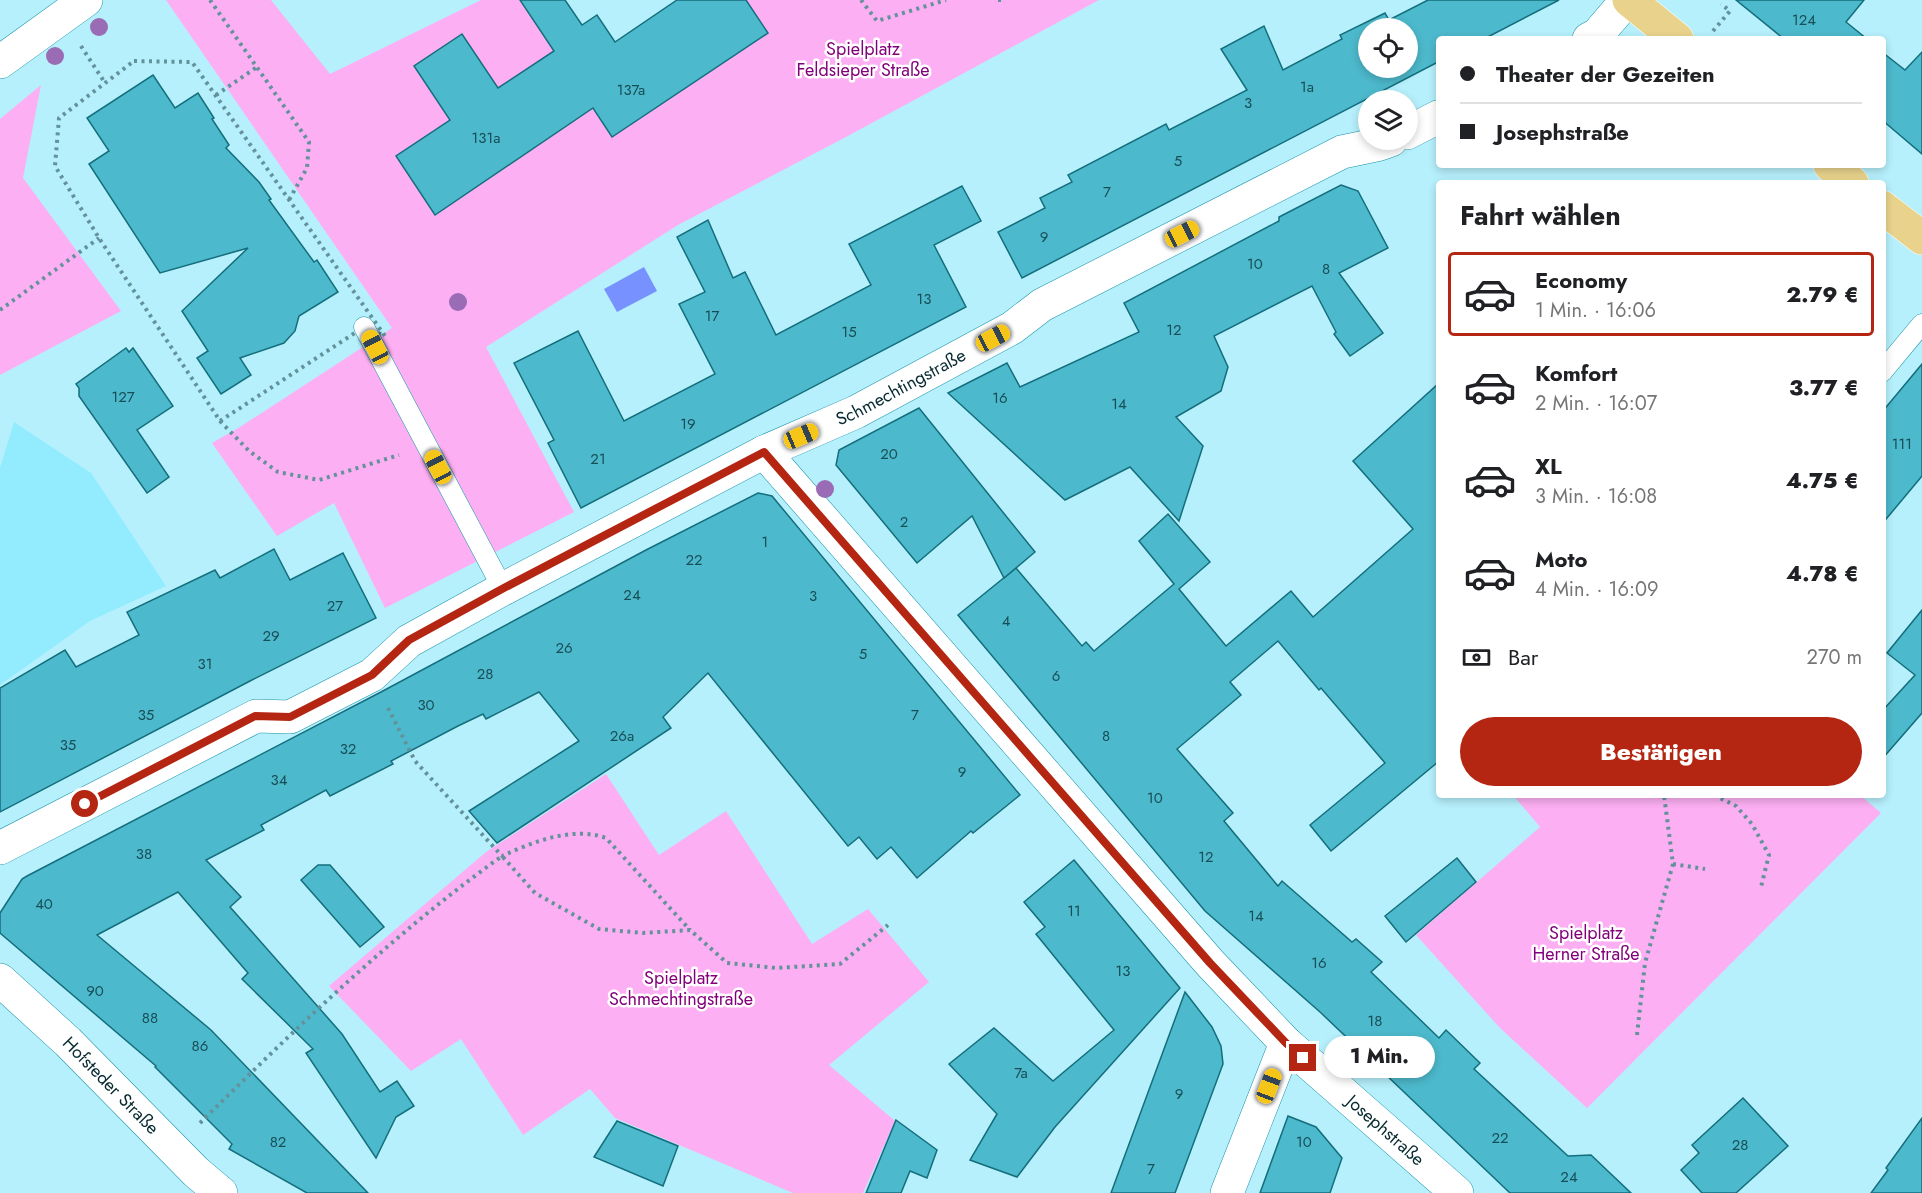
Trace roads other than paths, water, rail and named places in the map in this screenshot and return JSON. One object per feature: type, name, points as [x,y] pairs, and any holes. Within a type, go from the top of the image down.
[{"type":"main road","points":[[1628,0],[1673,36]]},
{"type":"main road","points":[[1834,168],[1848,180]]},
{"type":"main road","points":[[1886,210],[1922,238]]},
{"type":"street","points":[[1595,36],[1628,0]]},
{"type":"street","points":[[0,62],[66,6]]},
{"type":"street","points":[[1418,127],[1436,118]]},
{"type":"street","name":"Schmechtingstraße","points":[[0,848],[255,716],[290,717],[372,675],[409,640],[502,589],[764,452],[856,412],[1012,328],[1042,305],[1342,152],[1358,149]]},
{"type":"street","name":"Josephstraße","points":[[764,452],[1210,963],[1286,1043],[1456,1193]]},
{"type":"street","name":"Hofsteder Straße","points":[[0,980],[55,1029],[196,1172],[221,1193]]},
{"type":"street","points":[[1227,1193],[1286,1043]]},
{"type":"lane","points":[[1886,367],[1922,324]]},
{"type":"lane","points":[[364,327],[502,589]]},
{"type":"water","points":[[644,267],[657,291],[617,312],[604,289]]},
{"type":"park label","name":"Spielplatz Feldsieper Straße","points":[[863,59]]},
{"type":"park label","name":"Spielplatz Herner Straße","points":[[1586,943]]},
{"type":"park label","name":"Spielplatz Schmechtingstraße","points":[[681,988]]}]
